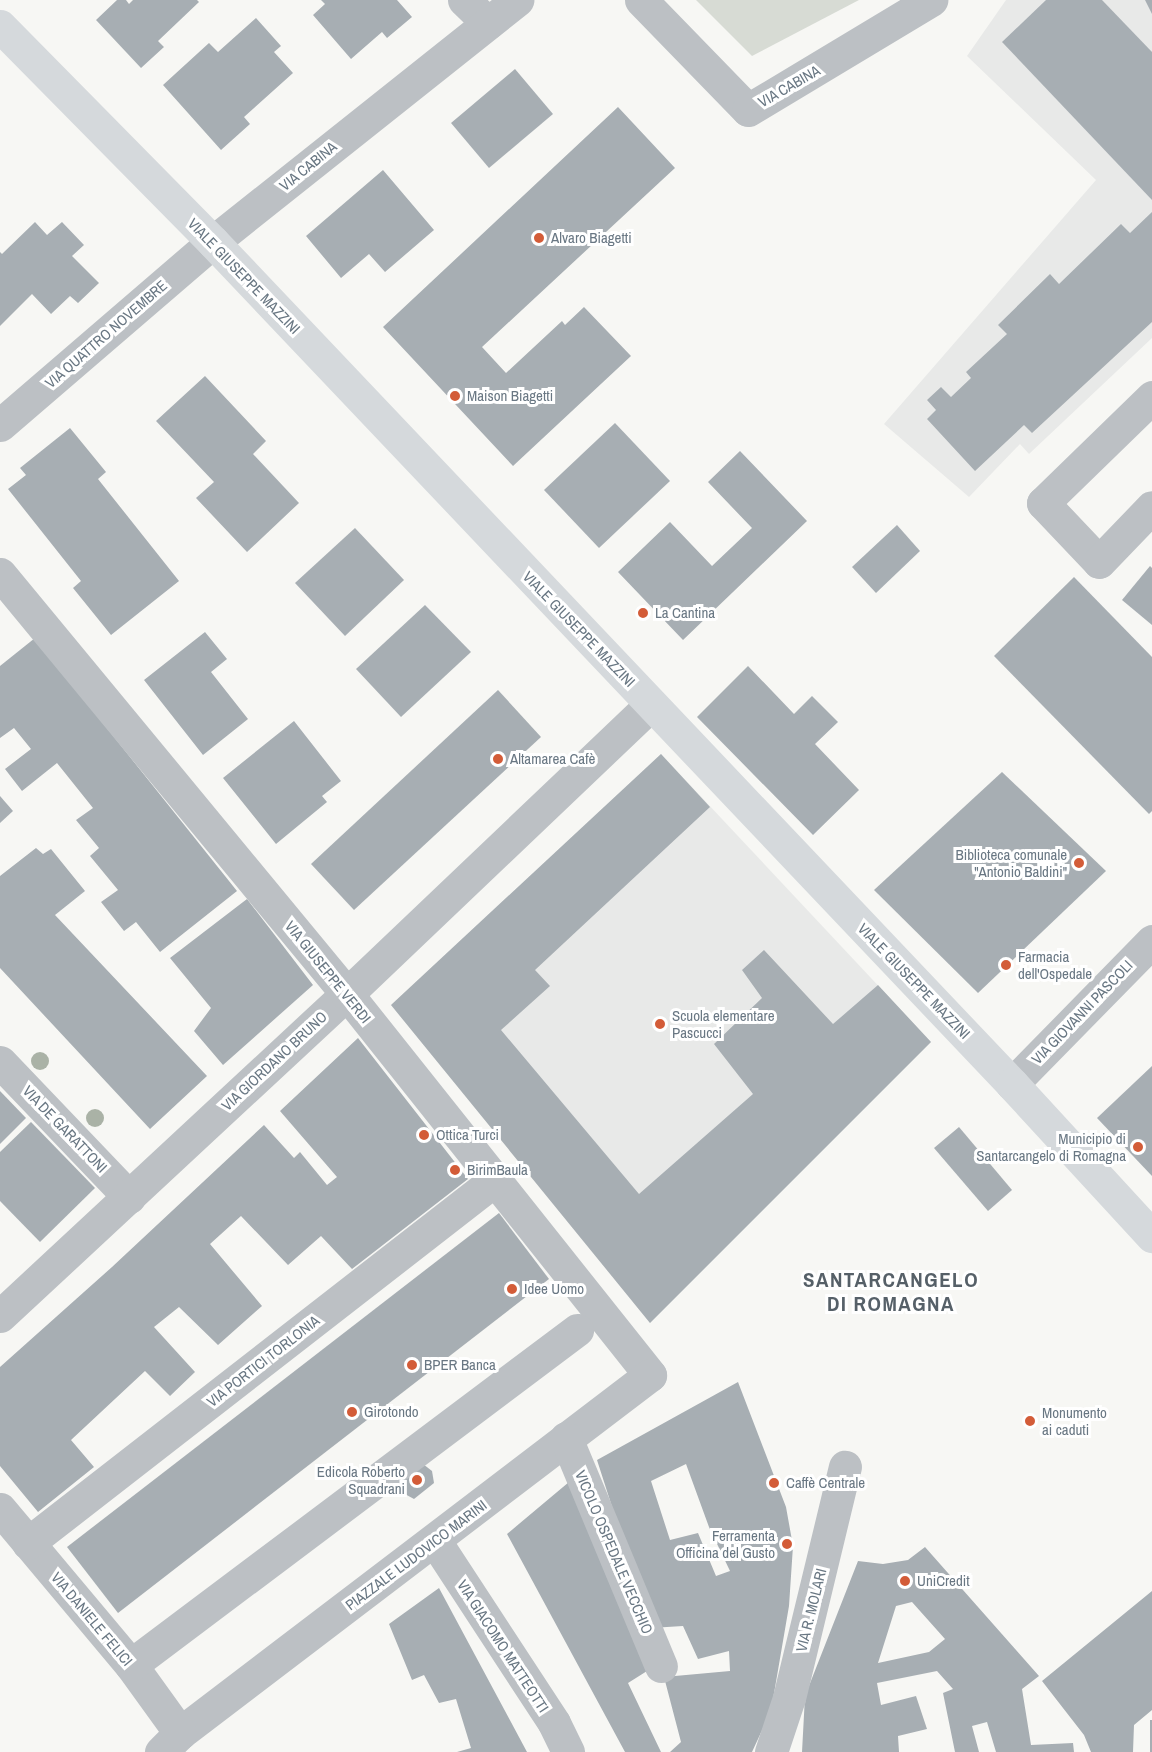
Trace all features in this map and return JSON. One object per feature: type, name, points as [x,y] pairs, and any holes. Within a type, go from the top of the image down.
[{"type":"main road","name":"VIALE GIUSEPPE MAZZINI","points":[[0,26],[213,242],[1012,1084],[1152,1236]]},
{"type":"street","points":[[464,0],[488,23]]},
{"type":"street","name":"VIA CABINA","points":[[213,242],[517,0]]},
{"type":"street","name":"VIA CABINA","points":[[641,0],[748,110],[931,0]]},
{"type":"street","name":"VIA QUATTRO NOVEMBRE","points":[[0,425],[213,242]]},
{"type":"street","points":[[1152,397],[1043,503],[1099,562],[1152,507]]},
{"type":"street","name":"VIA GIUSEPPE VERDI","points":[[0,574],[347,994],[650,1375]]},
{"type":"street","name":"VIA GIORDANO BRUNO","points":[[0,1316],[347,994],[651,705]]},
{"type":"street","name":"VIA GIOVANNI PASCOLI","points":[[1012,1084],[1152,940]]},
{"type":"street","name":"VIA DE GARATTONI","points":[[0,1062],[129,1197]]},
{"type":"street","name":"VIA PORTICI TORLONIA","points":[[28,1543],[496,1179]]},
{"type":"street","points":[[131,1665],[577,1330]]},
{"type":"street","name":"PIAZZALE LUDOVICO MARINI","points":[[171,1743],[650,1375]]},
{"type":"street","name":"VICOLO OSPEDALE VECCHIO","points":[[566,1438],[662,1666]]},
{"type":"street","name":"VIA R. MOLARI","points":[[771,1752],[789,1698],[845,1467]]},
{"type":"street","name":"VIA DANIELE FELICI","points":[[0,1509],[131,1665],[171,1743]]},
{"type":"street","name":"VIA GIACOMO MATTEOTTI","points":[[435,1541],[554,1723],[568,1752]]},
{"type":"shaded area","points":[[696,0],[859,0],[752,56]]},
{"type":"shaded area","points":[[1006,0],[1152,0],[1152,338],[1029,454],[1020,444],[969,497],[884,424],[1096,180],[967,56]]},
{"type":"shaded area","name":"Scuola elementare Pascucci","points":[[661,754],[931,1042],[650,1323],[391,1005]]},
{"type":"building","points":[[117,0],[126,0],[129,4],[133,0],[197,0],[199,2],[158,41],[164,47],[141,68],[96,20]]},
{"type":"building","points":[[321,0],[397,0],[412,17],[387,38],[382,32],[351,59],[313,15],[325,4]]},
{"type":"building","points":[[1046,0],[1102,0],[1152,52],[1152,200],[1002,42]]},
{"type":"building","points":[[1145,0],[1152,0],[1152,14]]},
{"type":"building","points":[[256,18],[281,46],[274,52],[293,73],[244,117],[250,124],[221,150],[163,85],[209,43],[218,52]]},
{"type":"building","points":[[515,69],[553,114],[489,168],[451,123]]},
{"type":"building","name":"Alvaro Biagetti","points":[[618,107],[675,168],[482,347],[506,373],[562,321],[565,325],[584,307],[631,356],[513,466],[383,327]]},
{"type":"building","points":[[383,170],[434,230],[385,272],[369,254],[341,278],[306,236]]},
{"type":"building","points":[[1152,212],[1152,322],[1032,433],[1024,425],[975,471],[927,419],[936,410],[927,400],[941,387],[951,397],[971,378],[966,372],[1007,334],[998,325],[1050,274],[1059,284],[1121,224],[1130,233]]},
{"type":"building","points":[[35,222],[47,235],[62,222],[84,245],[72,256],[99,283],[78,303],[70,296],[51,314],[32,294],[0,326],[0,252],[2,254]]},
{"type":"building","points":[[205,376],[266,441],[253,454],[299,503],[247,552],[196,498],[214,482],[156,421]]},
{"type":"building","points":[[615,423],[670,481],[599,548],[544,490]]},
{"type":"building","points":[[70,428],[106,472],[98,479],[179,581],[111,635],[73,588],[81,581],[8,489],[26,475],[20,468]]},
{"type":"building","points":[[740,451],[807,521],[683,640],[618,572],[670,522],[712,566],[752,528],[708,482]]},
{"type":"building","points":[[897,525],[920,551],[876,593],[852,567]]},
{"type":"building","points":[[355,528],[404,580],[345,636],[295,583]]},
{"type":"building","points":[[1150,566],[1152,568],[1152,625],[1122,600]]},
{"type":"building","points":[[1074,577],[1152,657],[1152,811],[1149,814],[994,656]]},
{"type":"building","points":[[425,605],[471,652],[401,717],[356,669]]},
{"type":"building","points":[[205,632],[227,659],[211,672],[248,719],[203,755],[144,680]]},
{"type":"building","points":[[35,638],[237,891],[160,952],[136,922],[124,931],[101,902],[118,890],[90,856],[99,848],[76,820],[93,808],[57,763],[22,791],[5,769],[31,749],[14,728],[0,738],[0,666]]},
{"type":"building","points":[[748,666],[794,714],[812,696],[838,722],[815,744],[859,790],[813,835],[697,717]]},
{"type":"building","points":[[498,690],[541,737],[354,910],[311,864]]},
{"type":"building","points":[[294,721],[341,781],[322,796],[327,802],[276,844],[223,778]]},
{"type":"building","points":[[661,754],[710,807],[535,970],[550,986],[501,1030],[639,1194],[753,1094],[714,1044],[762,998],[742,970],[764,950],[833,1024],[878,985],[931,1042],[650,1323],[391,1005]]},
{"type":"building","points":[[1002,772],[1106,871],[978,993],[874,890]]},
{"type":"building","points":[[0,796],[13,811],[0,823]]},
{"type":"building","points":[[36,848],[43,854],[51,849],[85,891],[55,915],[207,1076],[150,1129],[0,968],[0,876]]},
{"type":"building","points":[[247,899],[313,985],[223,1065],[194,1031],[211,1008],[170,958]]},
{"type":"building","points":[[358,1038],[468,1179],[352,1269],[321,1236],[288,1265],[241,1216],[210,1244],[262,1306],[218,1345],[179,1307],[154,1327],[195,1372],[170,1396],[145,1371],[71,1440],[94,1467],[38,1512],[0,1466],[0,1367],[112,1267],[264,1125],[294,1158],[300,1152],[327,1185],[337,1177],[280,1111]]},
{"type":"building","name":"Municipio di Santarcangelo di Romagna","points":[[1152,1066],[1152,1176],[1097,1118]]},
{"type":"building","points":[[0,1091],[26,1118],[0,1144]]},
{"type":"building","points":[[31,1122],[95,1188],[40,1242],[0,1201],[0,1152]]},
{"type":"building","points":[[959,1127],[1012,1190],[988,1211],[934,1148]]},
{"type":"building","points":[[499,1213],[549,1279],[118,1613],[67,1547]]},
{"type":"building","points":[[738,1382],[786,1507],[793,1546],[789,1606],[771,1711],[752,1752],[670,1752],[681,1742],[664,1677],[730,1671],[729,1651],[698,1659],[683,1626],[651,1628],[597,1460]],"holes":[[[686,1464],[709,1527],[730,1571],[716,1576],[698,1533],[670,1540],[651,1481]]]},
{"type":"building","name":"Edicola Roberto Squadrani","points":[[423,1464],[432,1471],[434,1483],[414,1499],[403,1493],[399,1483]]},
{"type":"building","points":[[569,1482],[655,1666],[628,1683],[661,1752],[625,1752],[507,1534]]},
{"type":"building","points":[[925,1547],[1039,1676],[1022,1689],[1031,1745],[1073,1743],[1074,1752],[996,1752],[987,1722],[972,1726],[979,1752],[955,1752],[943,1693],[953,1689],[937,1671],[877,1683],[881,1705],[916,1696],[927,1729],[898,1736],[899,1752],[802,1752],[805,1696],[858,1561],[883,1564],[908,1560]],"holes":[[[912,1602],[945,1639],[929,1652],[878,1663],[896,1606]]]},
{"type":"building","points":[[439,1588],[527,1752],[457,1752],[471,1748],[456,1699],[439,1703],[424,1675],[412,1680],[389,1624]]},
{"type":"building","points":[[1152,1591],[1152,1710],[1134,1725],[1133,1752],[1091,1752],[1084,1735],[1042,1681]]},
{"type":"building","points":[[1150,1720],[1152,1720],[1152,1752],[1150,1752]]},
{"type":"place","name":"Alvaro Biagetti","points":[[539,238]]},
{"type":"place","name":"Maison Biagetti","points":[[455,396]]},
{"type":"place","name":"La Cantina","points":[[643,613]]},
{"type":"place","name":"Altamarea Cafè","points":[[498,759]]},
{"type":"place","name":"Biblioteca comunale \"Antonio Baldini\"","points":[[1079,863]]},
{"type":"place","name":"Farmacia dell'Ospedale","points":[[1006,965]]},
{"type":"place","name":"Scuola elementare Pascucci","points":[[660,1024]]},
{"type":"place","name":"Ottica Turci","points":[[424,1135]]},
{"type":"place","name":"Municipio di Santarcangelo di Romagna","points":[[1138,1147]]},
{"type":"place","name":"BirimBaula","points":[[455,1170]]},
{"type":"place","name":"Idee Uomo","points":[[512,1289]]},
{"type":"place","name":"BPER Banca","points":[[412,1365]]},
{"type":"place","name":"Girotondo","points":[[352,1412]]},
{"type":"place","name":"Monumento ai caduti","points":[[1030,1421]]},
{"type":"place","name":"Edicola Roberto Squadrani","points":[[417,1480]]},
{"type":"place","name":"Caffè Centrale","points":[[774,1483]]},
{"type":"place","name":"Ferramenta Officina del Gusto","points":[[787,1544]]},
{"type":"place","name":"UniCredit","points":[[905,1581]]},
{"type":"district","name":"SANTARCANGELO DI ROMAGNA","points":[[891,1292]]}]
